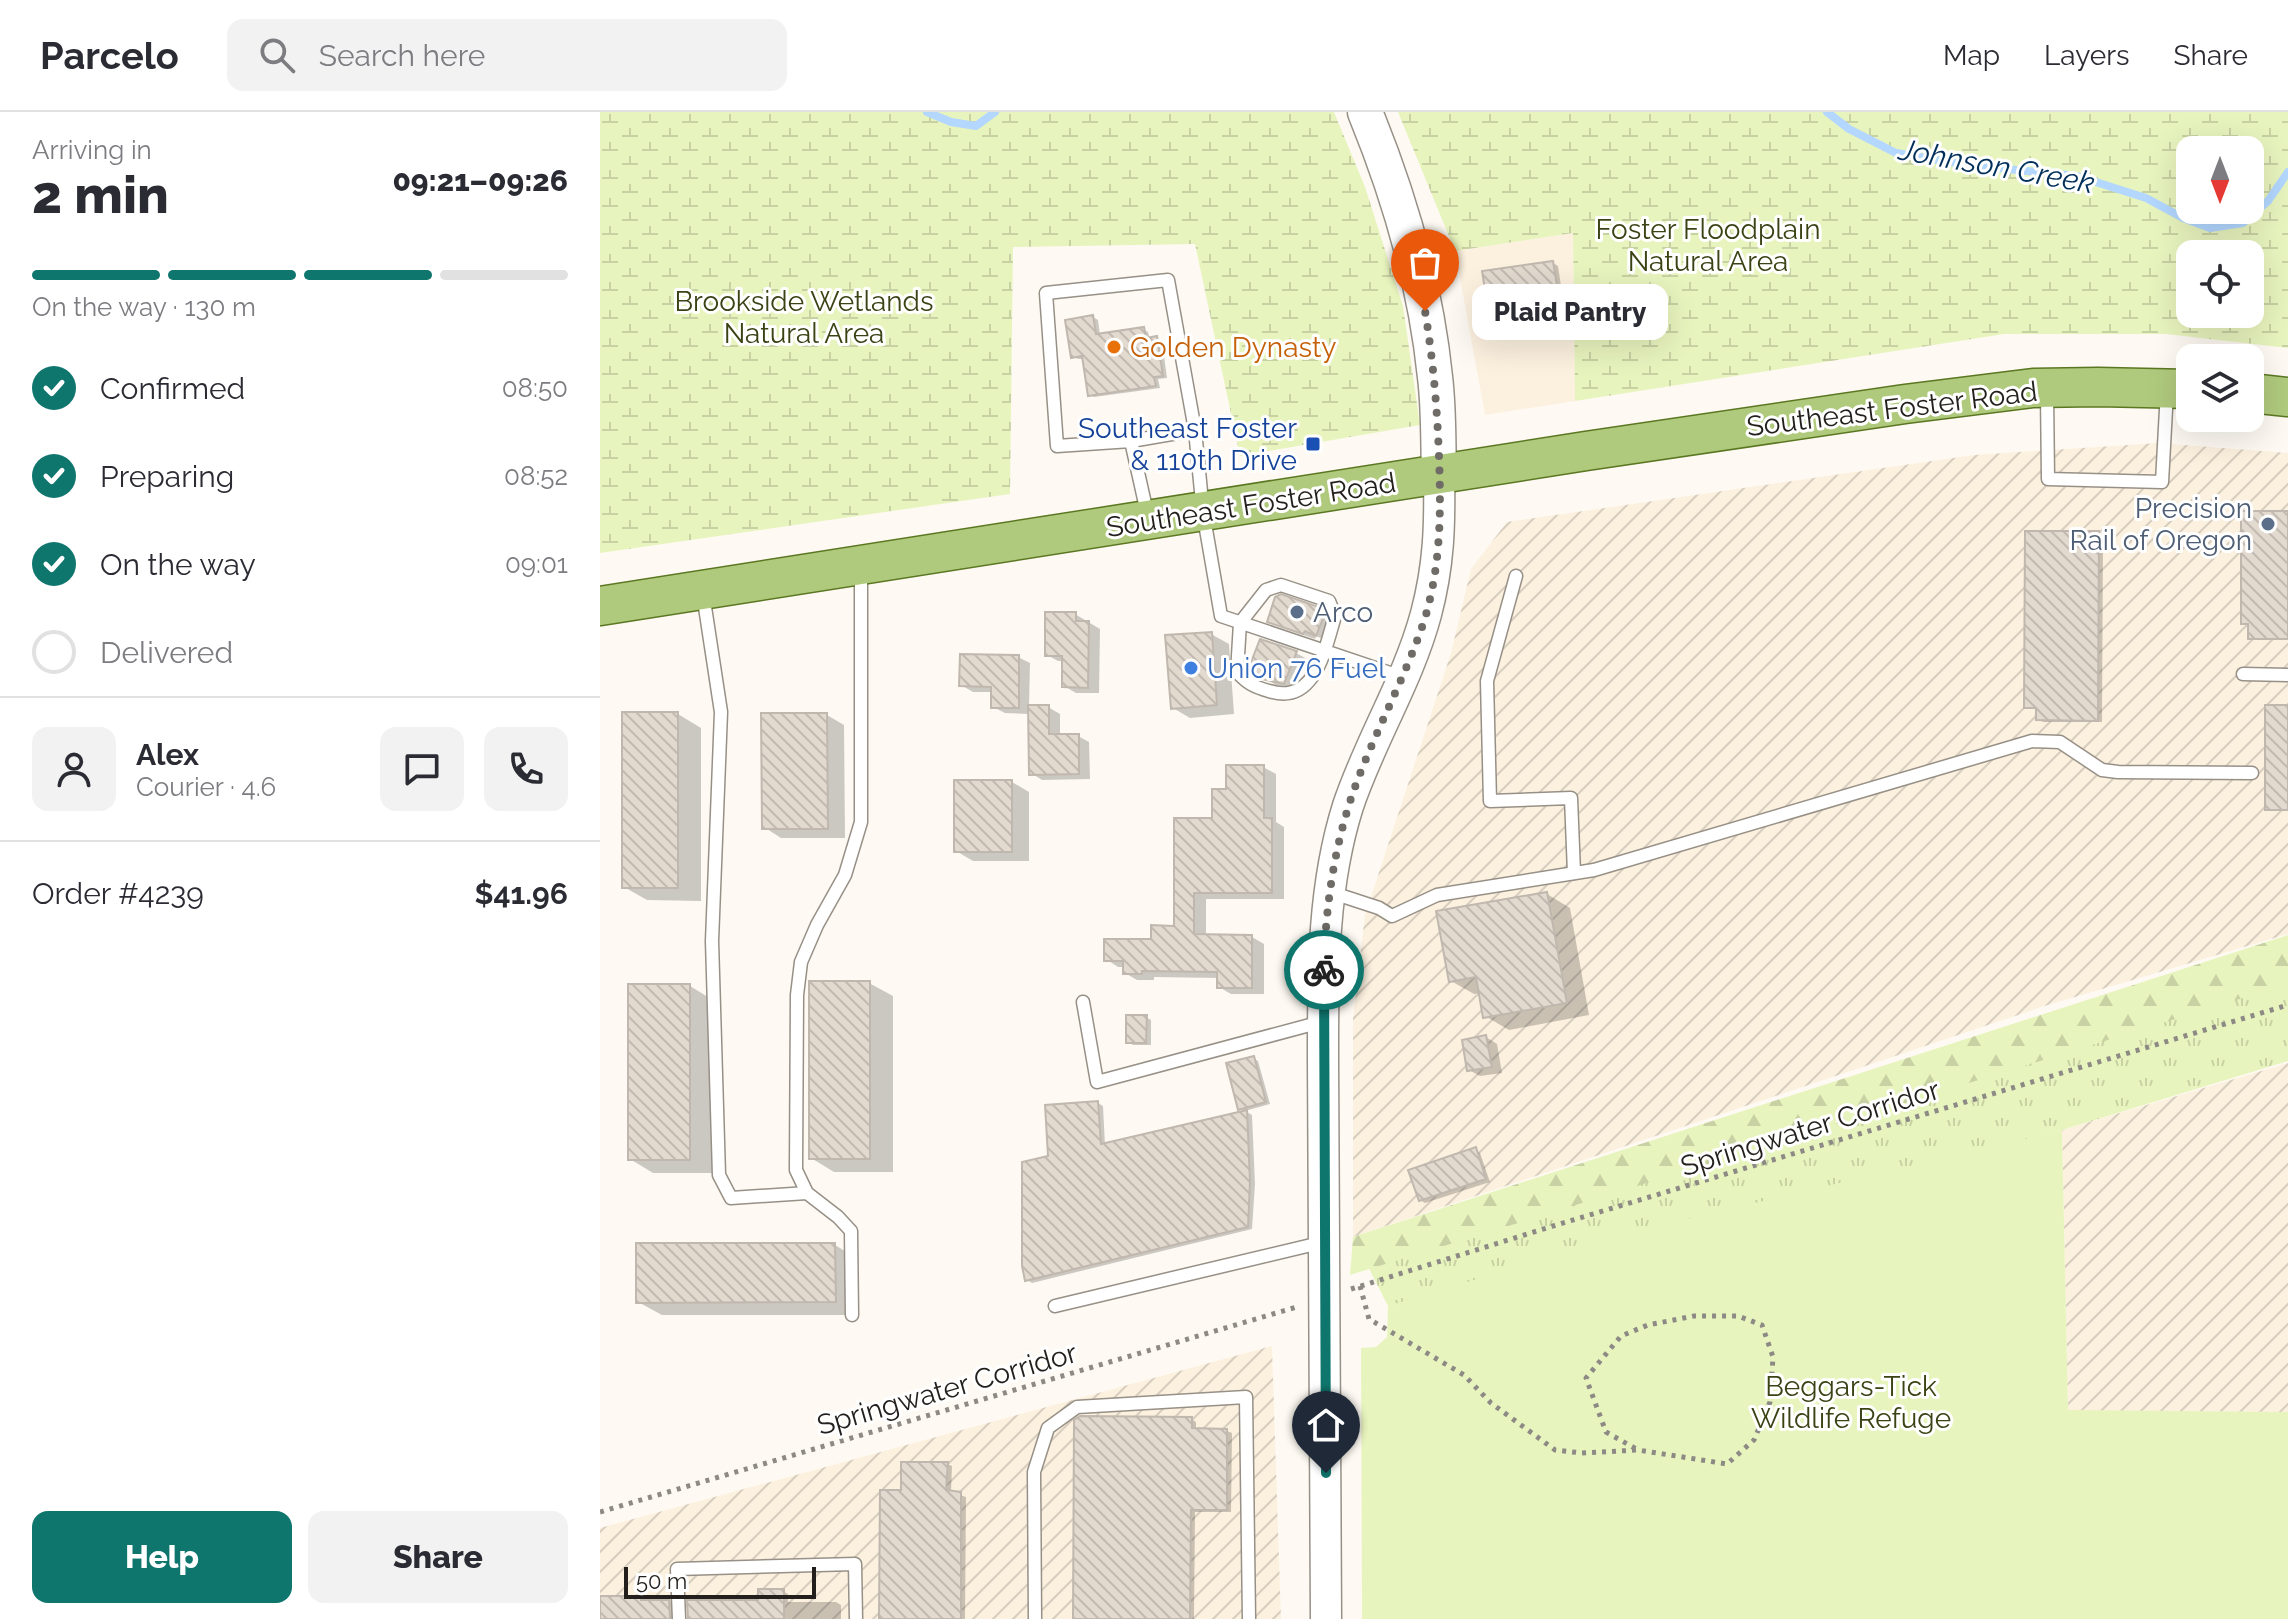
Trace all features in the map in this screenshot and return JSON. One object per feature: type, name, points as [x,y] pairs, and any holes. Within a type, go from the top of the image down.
[{"type":"main road","points":[[1365,112],[1397,194],[1425,311],[1436,379],[1439,475]]},
{"type":"main road","name":"Southeast Foster Road","points":[[600,606],[1983,393],[2047,388],[2176,388]]},
{"type":"main road","points":[[2264,394],[2288,397]]},
{"type":"street","points":[[1326,1619],[1325,939],[1336,853],[1348,807],[1425,616],[1436,569],[1440,531],[1439,475]]},
{"type":"lane","points":[[1195,430],[1131,441],[1057,446],[1046,293],[1168,280],[1195,430],[1203,512],[1221,616],[1402,677]]},
{"type":"lane","points":[[2047,388],[2048,479],[2162,482],[2176,405]]},
{"type":"lane","points":[[1131,441],[1149,520]]},
{"type":"lane","points":[[852,1315],[851,1231],[807,1193],[796,1170],[797,995],[801,962],[817,925],[845,875],[861,822],[861,565]]},
{"type":"lane","points":[[1516,576],[1487,681],[1490,801],[1571,798],[1574,873]]},
{"type":"lane","points":[[1281,585],[1329,601],[1335,616],[1324,651],[1309,683],[1296,692],[1281,695],[1248,685],[1237,672],[1240,623],[1266,590],[1281,585]]},
{"type":"lane","points":[[702,590],[721,712],[712,941],[719,1175],[731,1198],[807,1193]]},
{"type":"lane","points":[[2243,674],[2288,675]]},
{"type":"lane","points":[[1330,892],[1379,908],[1392,916],[1437,895],[1594,870],[2032,741],[2060,742],[2102,770],[2252,773]]},
{"type":"lane","points":[[1083,1002],[1097,1082],[1323,1022]]},
{"type":"lane","points":[[1055,1306],[1324,1242]]},
{"type":"lane","points":[[1035,1619],[1034,1472],[1048,1428],[1077,1407],[1246,1397],[1249,1619]]},
{"type":"lane","points":[[679,1619],[677,1569],[855,1564],[856,1619]]},
{"type":"path","name":"Springwater Corridor","points":[[1344,1291],[2288,1005]]},
{"type":"path","points":[[1360,1286],[1369,1319],[1464,1375],[1491,1403],[1555,1450],[1582,1453],[1638,1450],[1727,1464],[1754,1440],[1770,1402],[1773,1357],[1762,1325],[1738,1316],[1694,1316],[1648,1325],[1621,1336],[1586,1378],[1606,1432],[1638,1450]]},
{"type":"path","name":"Springwater Corridor","points":[[600,1512],[1306,1304]]},
{"type":"shaded area","points":[[1573,233],[1575,401],[1485,415],[1455,251]]},
{"type":"shaded area","points":[[2158,443],[2288,453],[2288,934],[2048,1005],[1353,1237],[1353,1017],[1365,915],[1451,653],[1471,569],[1507,522],[1974,455]]},
{"type":"shaded area","points":[[2288,1063],[2288,1412],[2068,1411],[2062,1130]]},
{"type":"shaded area","points":[[1272,1346],[1281,1619],[600,1619],[600,1528]]},
{"type":"green space","name":"Brookside Wetlands Natural Area","points":[[600,112],[1334,112],[1365,187],[1403,306],[1420,425],[1240,456],[1195,244],[1013,247],[1010,494],[600,553]]},
{"type":"green space","name":"Foster Floodplain Natural Area","points":[[1398,112],[2288,112],[2288,348],[2166,334],[2004,334],[1575,401],[1573,233],[1455,251]]},
{"type":"green space","points":[[2288,935],[2288,984],[1350,1275],[1353,1237]]},
{"type":"green space","points":[[2288,944],[2288,1061],[2062,1130],[1388,1306],[1353,1237]]},
{"type":"green space","name":"Beggars-Tick Wildlife Refuge","points":[[2062,1130],[2068,1410],[2288,1412],[2288,1619],[1362,1619],[1361,1348],[1376,1347],[1387,1337],[1388,1306],[1629,1233]]},
{"type":"building","points":[[1553,261],[1562,317],[1491,328],[1482,271]]},
{"type":"building","name":"Golden Dynasty","points":[[1093,315],[1096,334],[1144,327],[1146,338],[1157,336],[1163,376],[1154,377],[1156,386],[1088,396],[1082,356],[1071,358],[1065,320]]},
{"type":"building","points":[[2241,511],[2288,511],[2288,639],[2248,639],[2248,624],[2241,624]]},
{"type":"building","points":[[2025,531],[2099,531],[2098,721],[2036,720],[2036,708],[2024,708]]},
{"type":"building","name":"Arco","points":[[1281,594],[1322,608],[1325,614],[1316,636],[1267,622],[1275,597]]},
{"type":"building","points":[[1045,612],[1076,612],[1076,621],[1089,621],[1088,688],[1062,687],[1062,656],[1045,656]]},
{"type":"building","points":[[1212,632],[1217,705],[1171,709],[1165,635]]},
{"type":"building","name":"Arco","points":[[1260,639],[1297,651],[1284,684],[1262,679],[1248,670]]},
{"type":"building","points":[[960,654],[1019,655],[1019,708],[991,708],[991,687],[959,686]]},
{"type":"building","points":[[1028,705],[1049,705],[1049,734],[1079,734],[1079,774],[1029,775]]},
{"type":"building","points":[[2265,705],[2288,705],[2288,810],[2265,810]]},
{"type":"building","points":[[622,712],[678,712],[678,888],[622,888]]},
{"type":"building","points":[[761,713],[827,713],[828,829],[762,829]]},
{"type":"building","points":[[1226,765],[1264,765],[1264,818],[1272,818],[1272,893],[1194,893],[1194,934],[1252,935],[1252,988],[1217,988],[1217,972],[1142,971],[1142,974],[1123,974],[1123,961],[1104,961],[1104,939],[1151,939],[1151,925],[1174,926],[1174,818],[1212,818],[1212,789],[1226,789]]},
{"type":"building","points":[[954,780],[1012,780],[1012,852],[954,852]]},
{"type":"building","points":[[1547,892],[1567,1003],[1483,1018],[1476,977],[1449,982],[1436,911]]},
{"type":"building","points":[[809,981],[870,981],[870,1159],[809,1159]]},
{"type":"building","points":[[628,984],[690,984],[690,1160],[628,1160]]},
{"type":"building","points":[[1126,1015],[1147,1015],[1146,1043],[1126,1043]]},
{"type":"building","points":[[1486,1035],[1492,1067],[1467,1071],[1462,1040]]},
{"type":"building","points":[[1254,1056],[1266,1102],[1238,1110],[1226,1063]]},
{"type":"building","points":[[1098,1101],[1101,1144],[1247,1110],[1248,1227],[1025,1281],[1022,1266],[1022,1162],[1048,1156],[1045,1105]]},
{"type":"building","points":[[1476,1147],[1486,1179],[1419,1201],[1408,1170]]},
{"type":"building","points":[[636,1243],[835,1243],[836,1302],[636,1303]]},
{"type":"building","points":[[1080,1416],[1192,1417],[1192,1428],[1227,1429],[1227,1510],[1191,1510],[1190,1619],[1073,1619],[1074,1420]]},
{"type":"building","points":[[901,1462],[948,1462],[946,1490],[961,1492],[961,1619],[879,1619],[880,1490],[901,1490]]},
{"type":"building","points":[[758,1589],[784,1589],[784,1619],[688,1619],[687,1600],[758,1600]]},
{"type":"building","points":[[600,1596],[669,1600],[670,1619],[600,1619]]},
{"type":"waterway","name":"Johnson Creek","points":[[927,112],[951,122],[976,126],[995,112]]},
{"type":"waterway","name":"Johnson Creek","points":[[1827,112],[1849,129],[1896,153],[1968,165],[2077,176],[2146,198],[2183,218],[2210,228],[2243,223],[2268,201],[2288,172]]},
{"type":"way so far","points":[[1324,970],[1330,892],[1348,807],[1414,649],[1436,569],[1440,531],[1436,379],[1425,311]]},
{"type":"place","name":"Plaid Pantry","points":[[1425,311]]},
{"type":"place","name":"Golden Dynasty","points":[[1114,347]]},
{"type":"place","name":"Southeast Foster & 110th Drive","points":[[1313,444]]},
{"type":"place","name":"Precision Rail of Oregon","points":[[2268,524]]},
{"type":"place","name":"Arco","points":[[1297,612]]},
{"type":"place","name":"Union 76 Fuel","points":[[1191,668]]},
{"type":"route","points":[[1324,970],[1326,1473]]}]
